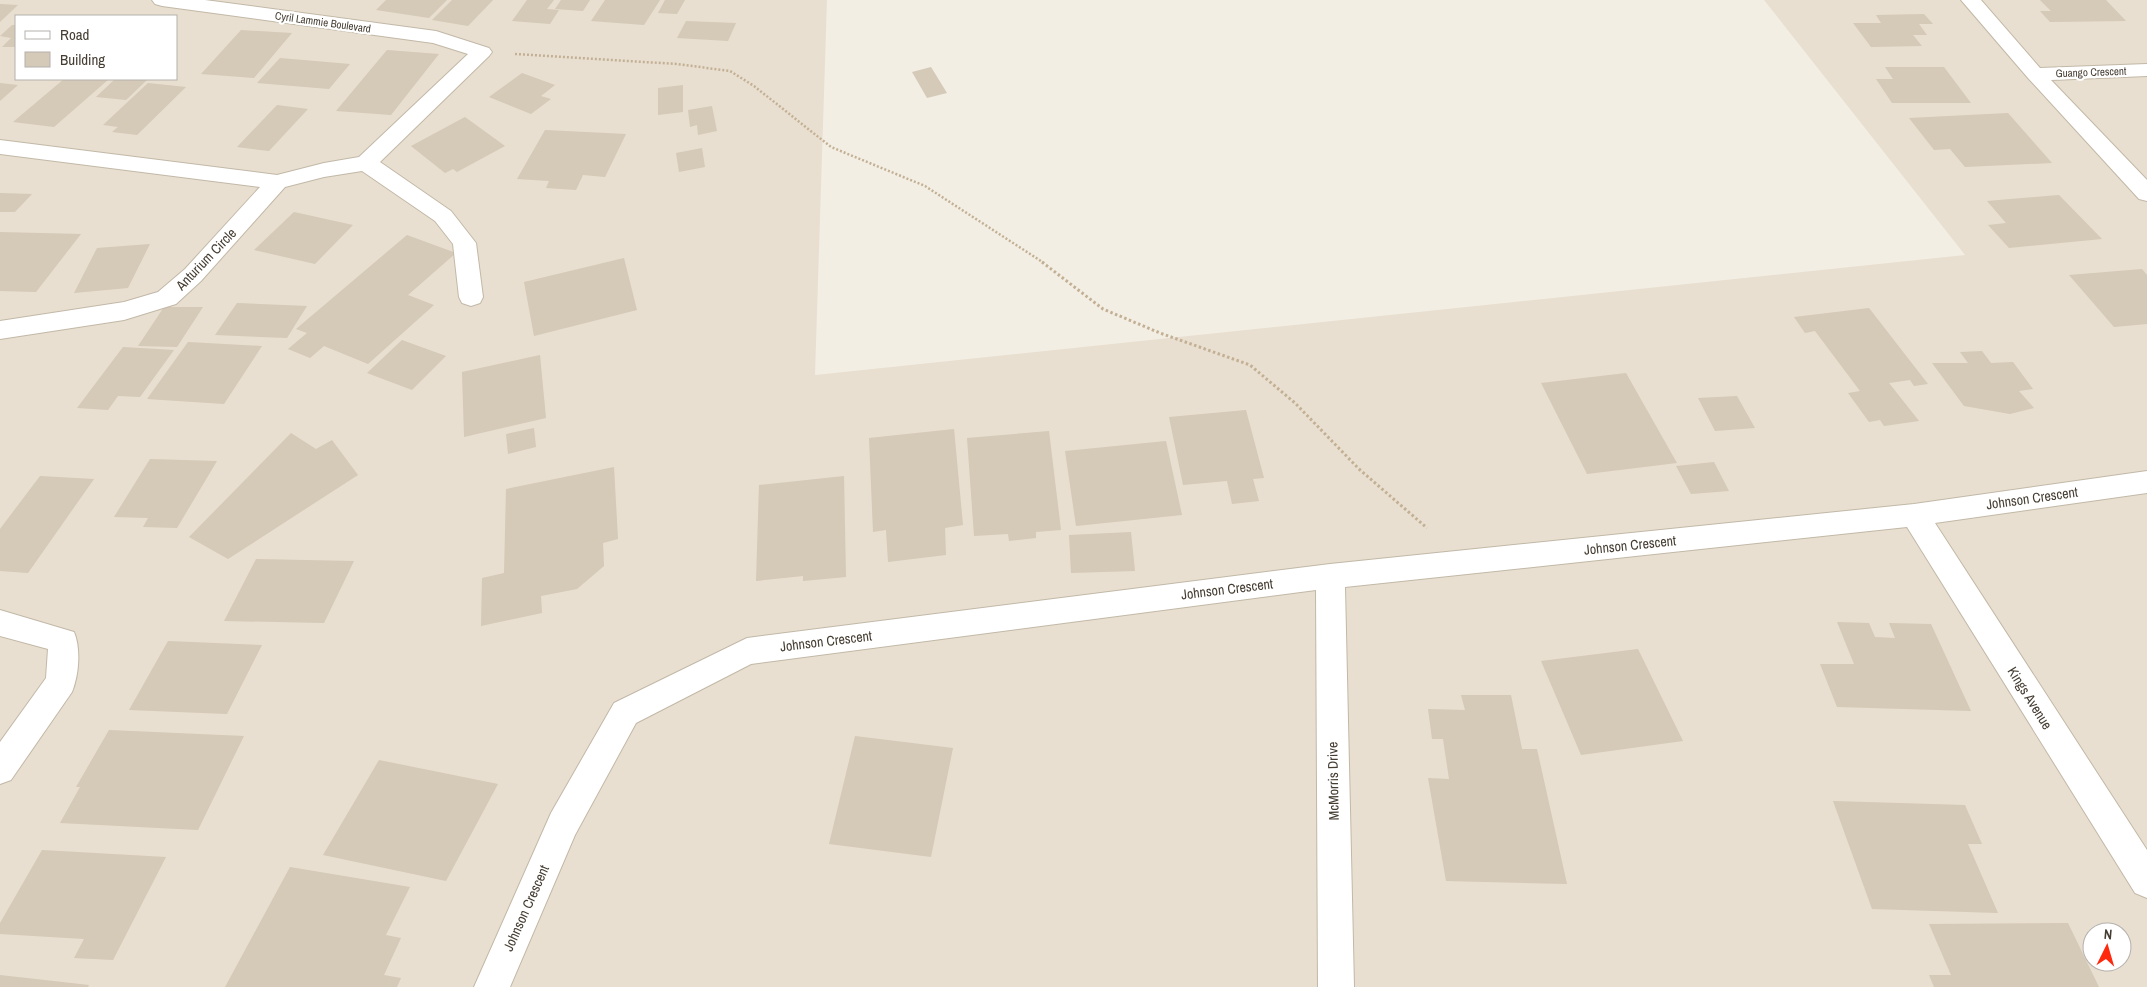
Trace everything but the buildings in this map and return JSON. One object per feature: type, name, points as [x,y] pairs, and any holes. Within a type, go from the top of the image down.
[{"type":"street","name":"Cyril Lammie Boulevard","points":[[162,0],[436,38],[482,52]]},
{"type":"street","points":[[1971,0],[2035,74],[2147,194]]},
{"type":"street","points":[[0,147],[277,182],[324,170],[366,163],[482,52]]},
{"type":"street","name":"Guango Crescent","points":[[2035,74],[2147,70]]},
{"type":"street","points":[[366,163],[443,216],[464,243],[471,297]]},
{"type":"street","name":"Anturium Circle","points":[[0,330],[124,312],[167,298],[193,275],[277,182]]},
{"type":"street","name":"Johnson Crescent","points":[[492,987],[563,824],[625,713],[747,651],[1330,576],[1914,515],[2147,482]]},
{"type":"street","name":"Kings Avenue","points":[[1914,515],[2147,881]]},
{"type":"street","name":"McMorris Drive","points":[[1330,576],[1336,987]]},
{"type":"street","points":[[0,623],[63,641],[61,682],[0,770]]},
{"type":"path","points":[[482,52],[676,64],[730,71],[754,86],[831,147],[924,186],[1040,260],[1103,309],[1160,333],[1250,365],[1296,403],[1359,469],[1467,563]]},
{"type":"shaded area","points":[[0,0],[827,0],[815,375],[1965,255],[1764,0],[2147,0],[2147,987],[0,987]]}]
